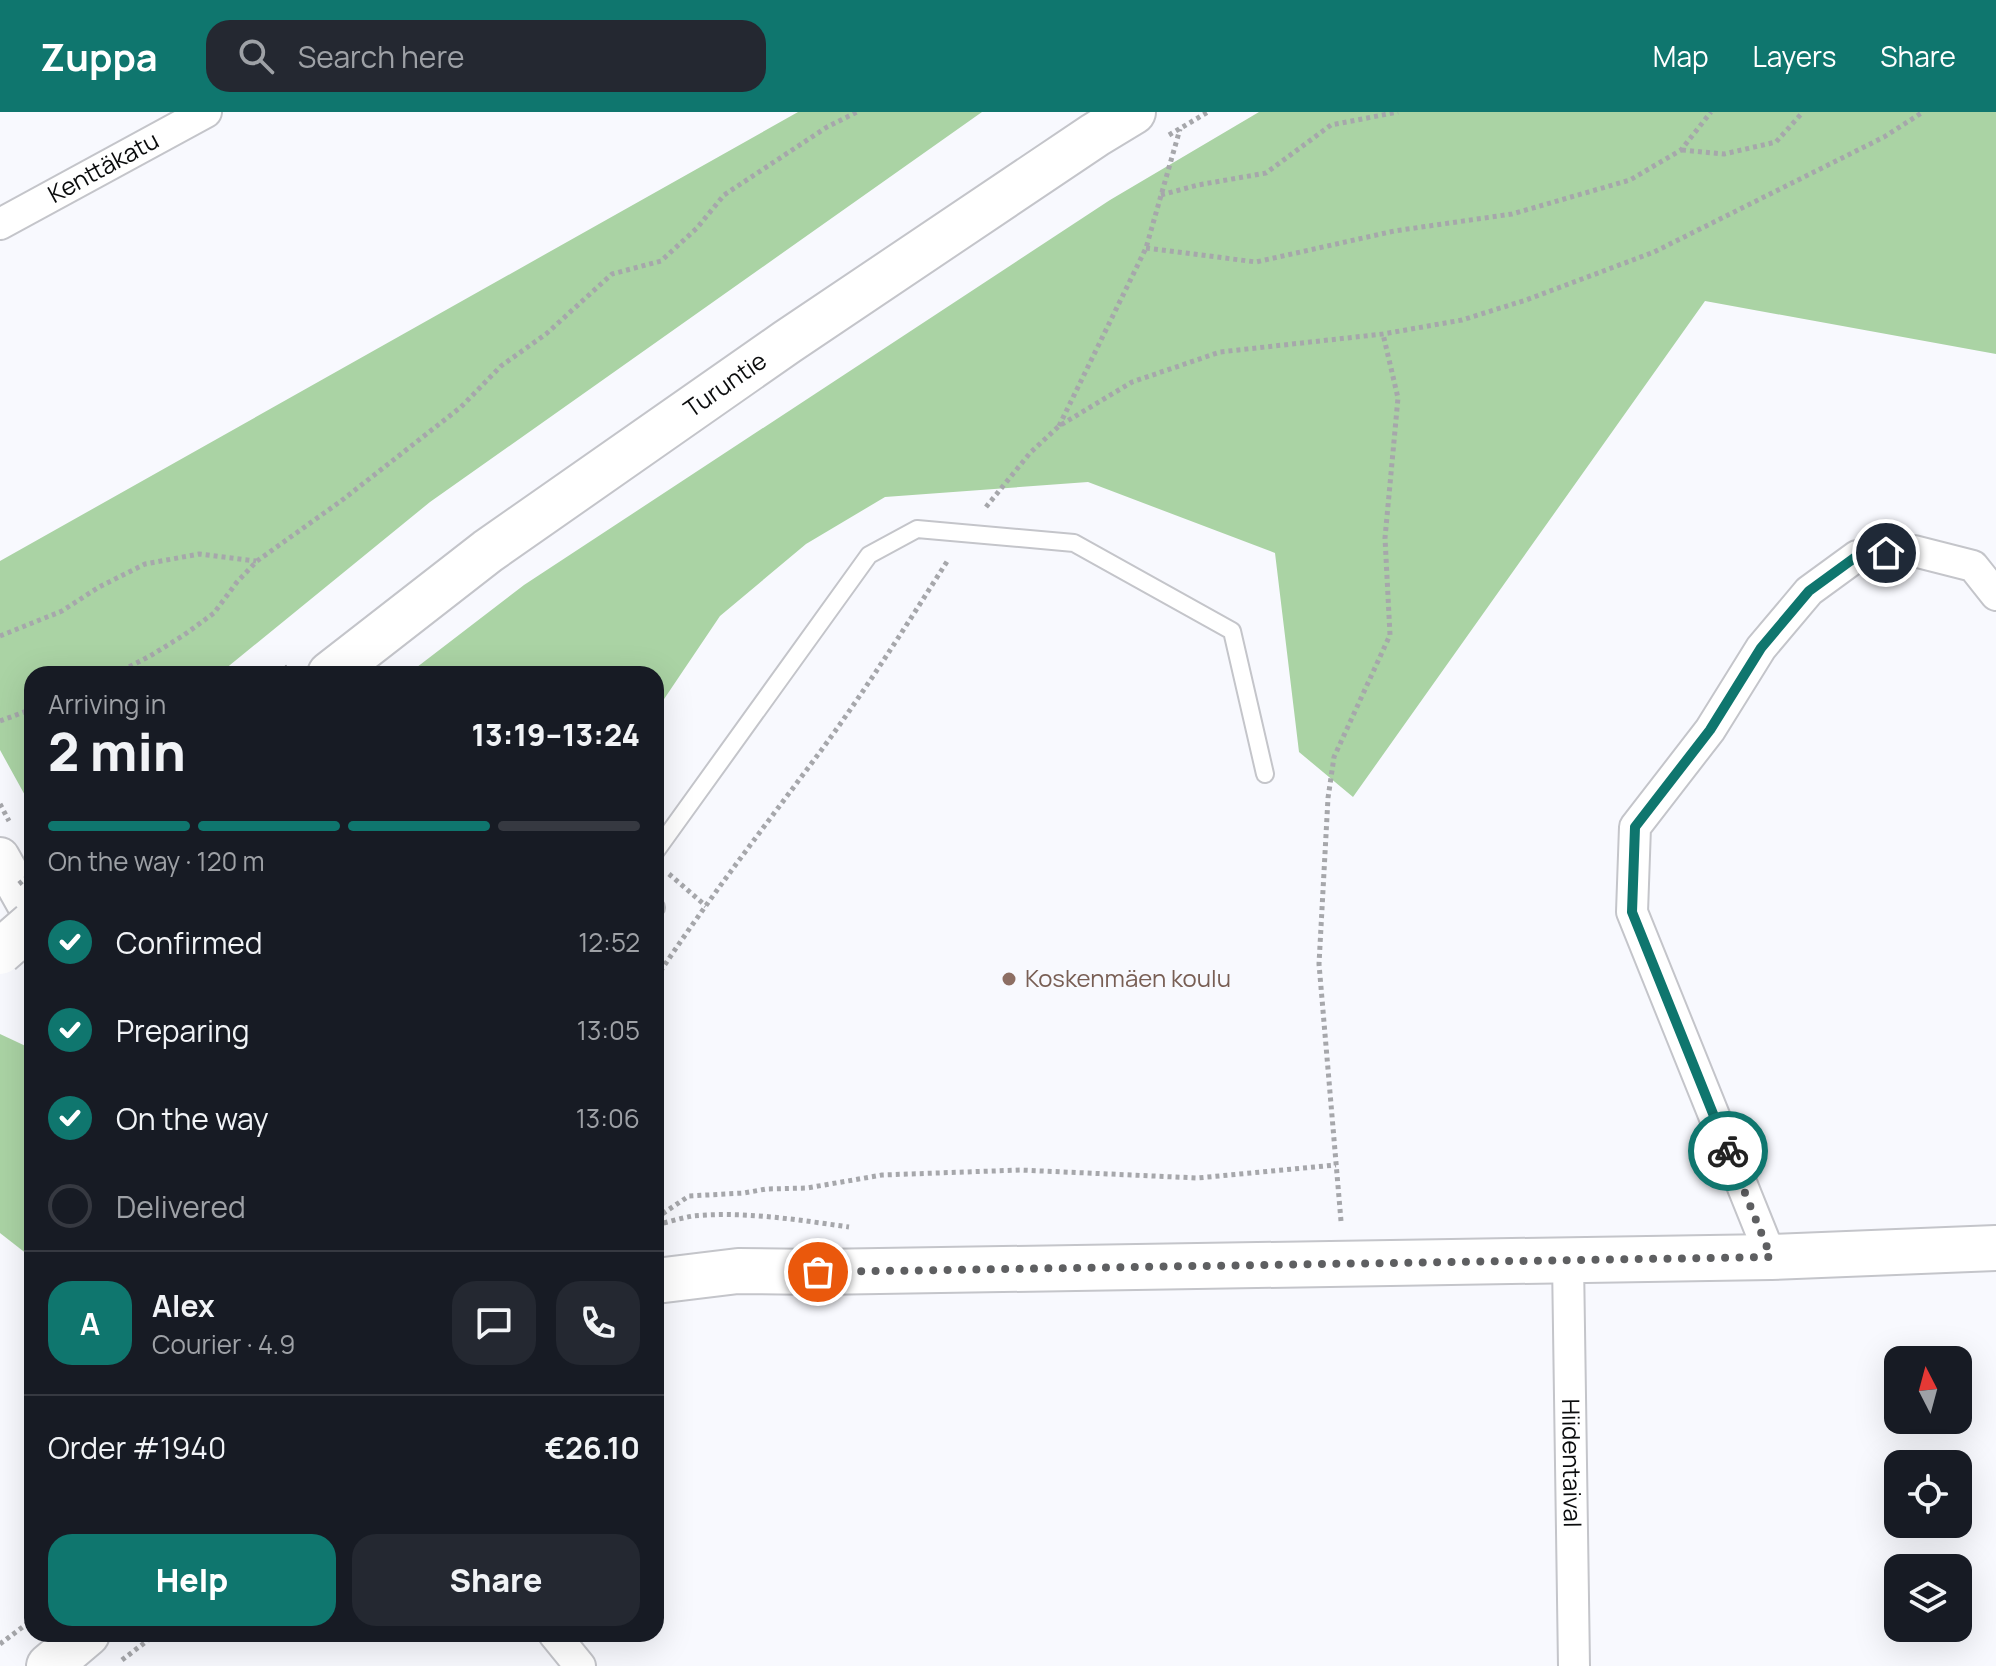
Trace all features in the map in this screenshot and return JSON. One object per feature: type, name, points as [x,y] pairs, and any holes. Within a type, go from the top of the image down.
[{"type":"main road","name":"Turuntie","points":[[340,666],[488,551],[722,388],[1133,112]]},
{"type":"main road","points":[[0,952],[24,931]]},
{"type":"main road","points":[[664,1280],[716,1273],[1568,1261],[1996,1248]]},
{"type":"main road","points":[[664,1265],[716,1273]]},
{"type":"main road","points":[[49,1666],[78,1642]]},
{"type":"street","name":"Kenttäkatu","points":[[0,224],[206,112]]},
{"type":"street","points":[[1771,1257],[1632,912],[1635,827],[1710,730],[1761,648],[1809,591],[1857,556],[1914,551],[1973,566],[1996,595]]},
{"type":"street","points":[[0,857],[24,900]]},
{"type":"street","name":"Hiidentaival","points":[[1568,1261],[1574,1666]]},
{"type":"street","points":[[560,1642],[580,1666]]},
{"type":"lane","points":[[664,840],[869,555],[917,529],[1074,543],[1232,631],[1265,774]]},
{"type":"path","points":[[131,666],[184,635],[214,613],[257,561],[341,501],[461,407],[501,366],[546,334],[612,274],[661,261],[697,228],[724,195],[827,127],[857,112]]},
{"type":"path","points":[[1160,196],[1198,185],[1266,173],[1331,125],[1398,112]]},
{"type":"path","points":[[1146,248],[1256,262],[1394,231],[1512,214],[1630,180],[1681,150],[1711,112]]},
{"type":"path","points":[[1681,150],[1724,154],[1776,142],[1803,112]]},
{"type":"path","points":[[1911,112],[1921,114]]},
{"type":"path","points":[[664,966],[811,765],[965,534],[1030,453],[1059,426],[1132,382],[1220,352],[1383,334],[1462,320],[1526,300],[1654,252],[1884,137],[1921,114]]},
{"type":"path","points":[[1059,426],[1146,248],[1181,128]]},
{"type":"path","points":[[1342,1230],[1319,964],[1328,798],[1334,757],[1390,635],[1385,538],[1398,398],[1383,334]]},
{"type":"path","points":[[0,636],[62,611],[99,587],[145,564],[199,554],[257,561]]},
{"type":"path","points":[[0,721],[24,712]]},
{"type":"path","points":[[666,871],[706,906]]},
{"type":"path","points":[[664,1213],[689,1196],[807,1188],[882,1175],[1020,1170],[1198,1178],[1336,1165]]},
{"type":"path","points":[[0,1644],[24,1626]]},
{"type":"path","points":[[113,1666],[145,1642]]},
{"type":"green space","points":[[798,112],[982,112],[430,502],[229,666],[24,666],[24,794],[0,750],[0,561]]},
{"type":"green space","points":[[1259,112],[1996,112],[1996,354],[1705,301],[1353,797],[1299,752],[1275,553],[1088,482],[885,497],[806,544],[720,616],[664,699],[664,666],[418,666],[524,585],[1110,200]]},
{"type":"green space","points":[[0,1034],[24,1045],[24,1252],[0,1233]]},
{"type":"way so far","points":[[818,1272],[1771,1257],[1728,1151]]},
{"type":"place","name":"Koskenmäen koulu","points":[[1009,979]]},
{"type":"route","points":[[1728,1151],[1632,912],[1635,827],[1710,730],[1761,648],[1809,591],[1857,556],[1886,553]]}]
